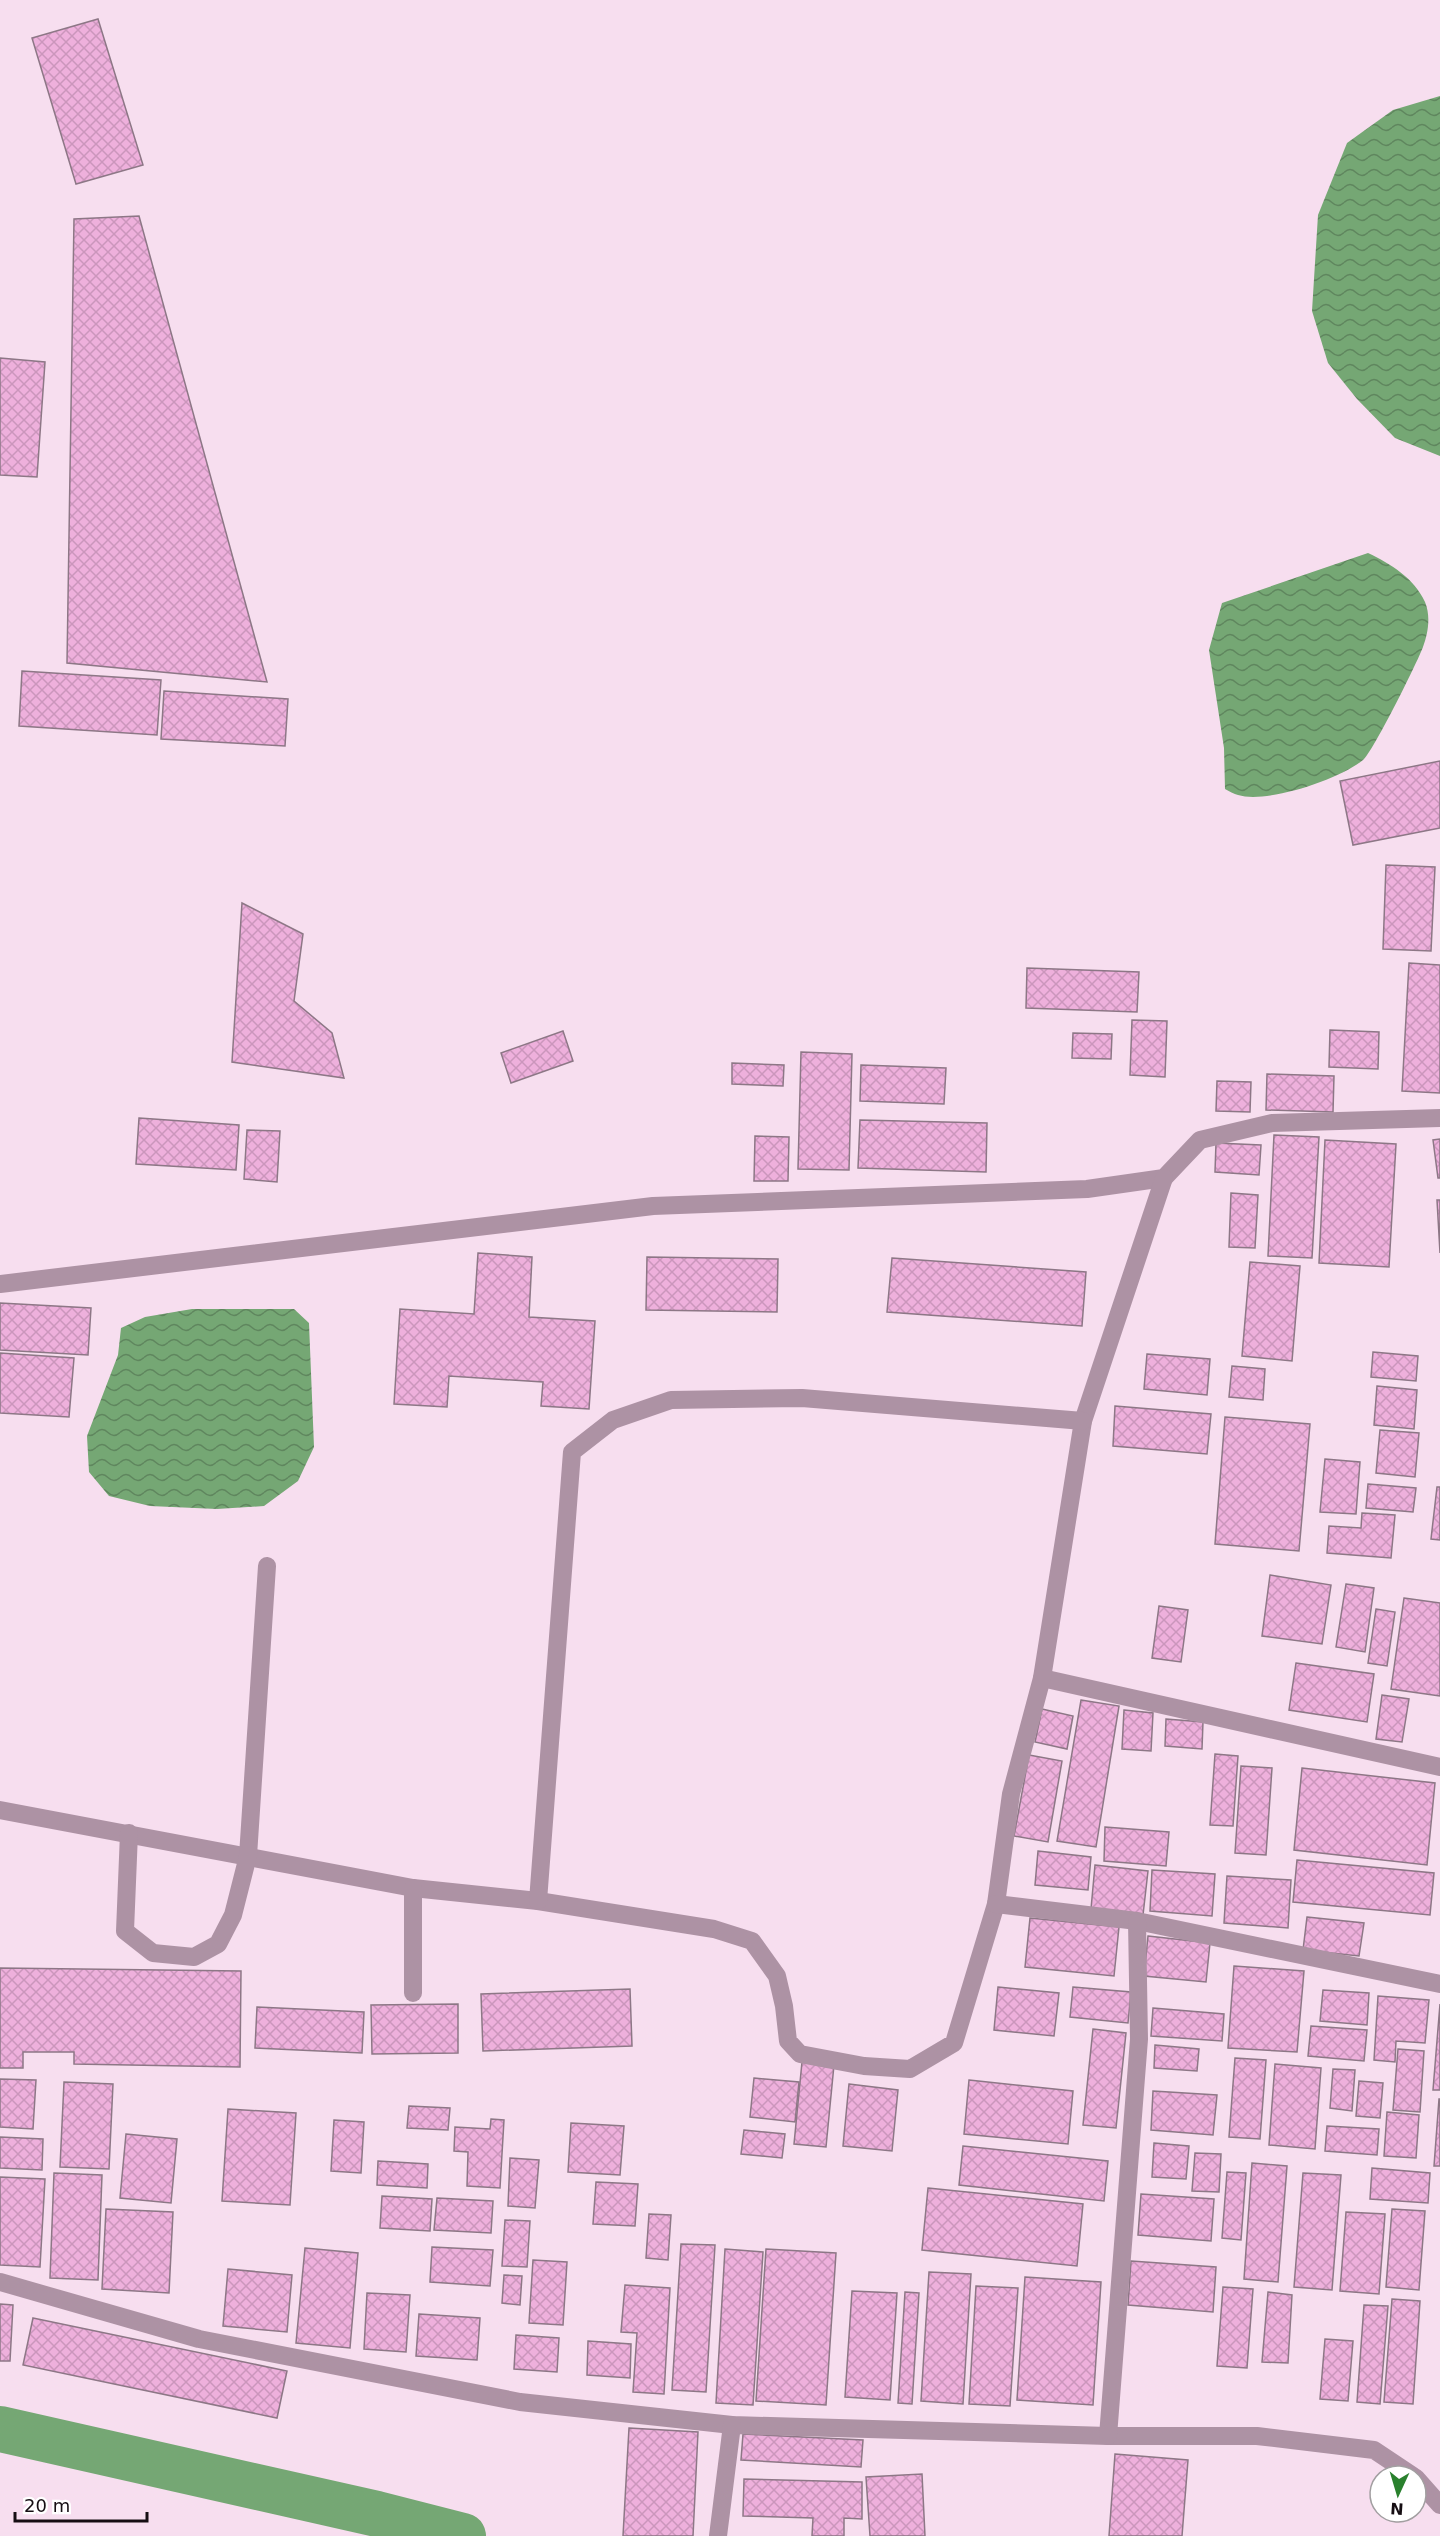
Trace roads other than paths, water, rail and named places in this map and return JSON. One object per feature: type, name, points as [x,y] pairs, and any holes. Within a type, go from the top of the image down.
[{"type":"street","points":[[0,1810],[413,1888],[538,1901],[714,1929],[752,1941],[777,1976],[784,2006],[788,2041],[800,2055],[864,2066],[910,2069],[954,2043],[996,1904],[1011,1794],[1042,1677],[1083,1421],[1164,1178],[1200,1140],[1262,1126],[1440,1118]]},
{"type":"street","points":[[0,1284],[653,1206],[1087,1189],[1164,1178]]},
{"type":"street","points":[[538,1901],[572,1452],[613,1420],[671,1400],[802,1398],[1083,1421]]},
{"type":"street","points":[[129,1833],[125,1931],[153,1953],[194,1957],[218,1944],[233,1915],[248,1856],[267,1566]]},
{"type":"street","points":[[1042,1677],[1440,1767]]},
{"type":"street","points":[[412,1993],[413,1888]]},
{"type":"street","points":[[996,1904],[1137,1921],[1440,1984]]},
{"type":"street","points":[[1108,2436],[1139,2039],[1137,1921]]},
{"type":"street","points":[[0,2282],[199,2339],[520,2402],[732,2425],[1108,2436],[1257,2436],[1374,2450],[1395,2464]]},
{"type":"street","points":[[718,2536],[732,2425]]},
{"type":"street","points":[[1428,2490],[1440,2505]]},
{"type":"water","points":[[1440,96],[1440,456],[1395,438],[1357,399],[1328,363],[1312,311],[1318,215],[1347,143],[1393,110]]},
{"type":"water","points":[[1368,553],[1393,567],[1415,586],[1427,607],[1428,625],[1419,656],[1368,754],[1363,760],[1338,775],[1284,793],[1251,797],[1236,795],[1225,789],[1224,748],[1209,650],[1222,603]]},
{"type":"water","points":[[192,1309],[294,1309],[309,1323],[314,1447],[298,1481],[264,1506],[217,1509],[150,1506],[109,1496],[89,1472],[87,1436],[118,1355],[121,1328],[145,1317]]},
{"type":"waterway","points":[[0,2429],[377,2514],[463,2536]]}]
